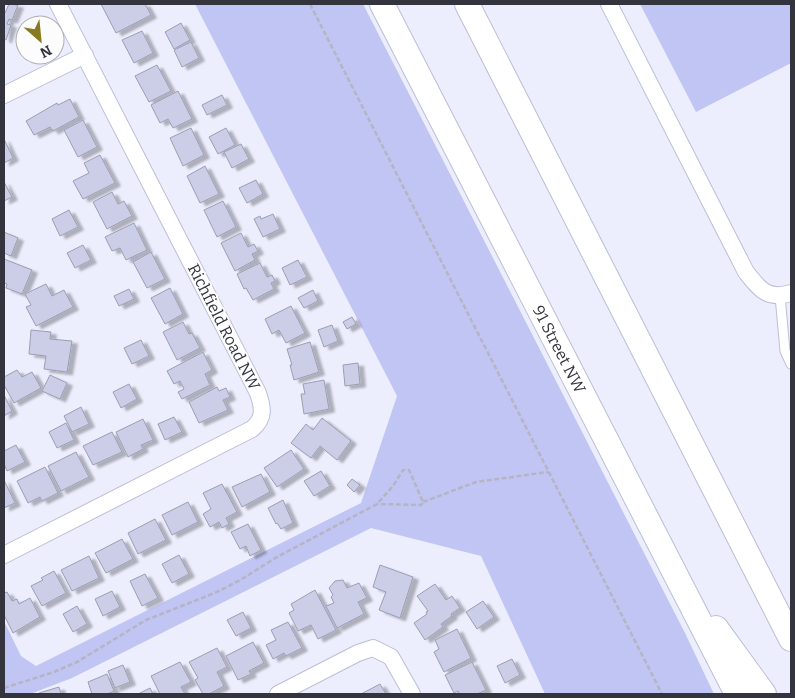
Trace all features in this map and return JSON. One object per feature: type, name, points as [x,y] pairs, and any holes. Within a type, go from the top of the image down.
[{"type":"main road","name":"91 Street NW","points":[[382,4],[732,689]]},
{"type":"main road","points":[[467,4],[791,639]]},
{"type":"main road","points":[[644,517],[715,626],[764,694]]},
{"type":"street","name":"Richfield Road NW","points":[[4,555],[252,430],[259,424],[262,415],[262,405],[258,393],[58,4]]},
{"type":"street","points":[[609,4],[746,272],[756,284],[780,294]]},
{"type":"street","points":[[4,95],[84,55]]},
{"type":"street","points":[[278,694],[358,653],[373,648],[391,657],[412,694]]},
{"type":"lane","points":[[780,294],[785,351],[791,364]]},
{"type":"path","points":[[310,4],[662,694]]},
{"type":"path","points":[[4,688],[54,672],[77,662],[146,620],[217,592],[242,579],[277,557],[377,504],[393,486],[403,470],[409,470],[423,502]]},
{"type":"path","points":[[377,504],[419,506],[423,502],[476,482],[548,472]]},
{"type":"shaded area","points":[[195,4],[363,4],[685,633],[714,694],[545,694],[481,556],[371,528],[72,678],[30,694],[4,694],[4,621],[21,656],[36,666],[361,503],[397,396]]},
{"type":"shaded area","points":[[640,4],[791,4],[791,63],[696,112]]},
{"type":"building","points":[[9,4],[18,5],[12,20],[9,19],[7,24],[11,25],[6,40],[4,39],[4,13]]},
{"type":"building","points":[[101,4],[145,4],[151,15],[116,33]]},
{"type":"building","points":[[181,23],[190,40],[174,49],[165,32]]},
{"type":"building","points":[[142,31],[153,53],[134,63],[122,40]]},
{"type":"building","points":[[191,42],[199,58],[182,67],[174,50]]},
{"type":"building","points":[[157,65],[171,91],[149,102],[135,76]]},
{"type":"building","points":[[178,91],[192,119],[173,128],[168,119],[160,123],[151,105]]},
{"type":"building","points":[[222,95],[227,105],[207,115],[202,105]]},
{"type":"building","points":[[70,99],[79,117],[53,131],[50,127],[34,135],[26,121],[57,103],[58,105]]},
{"type":"building","points":[[83,120],[97,147],[78,157],[64,130]]},
{"type":"building","points":[[191,128],[204,155],[183,166],[170,138]]},
{"type":"building","points":[[226,128],[235,145],[218,154],[209,137]]},
{"type":"building","points":[[4,139],[13,158],[4,163]]},
{"type":"building","points":[[241,144],[249,159],[232,168],[224,152]]},
{"type":"building","points":[[100,155],[115,183],[83,199],[73,181],[89,173],[84,163]]},
{"type":"building","points":[[205,166],[219,194],[200,203],[187,176]]},
{"type":"building","points":[[256,180],[263,194],[247,203],[239,188]]},
{"type":"building","points":[[4,182],[12,197],[4,201]]},
{"type":"building","points":[[112,192],[118,204],[124,201],[132,216],[107,229],[93,202]]},
{"type":"building","points":[[223,201],[236,227],[217,237],[204,210]]},
{"type":"building","points":[[69,210],[78,227],[60,236],[52,219]]},
{"type":"building","points":[[273,214],[280,229],[263,237],[254,219],[260,216],[261,219]]},
{"type":"building","points":[[134,223],[147,250],[126,260],[120,248],[112,251],[105,237]]},
{"type":"building","points":[[4,232],[18,238],[11,256],[4,253]]},
{"type":"building","points":[[241,233],[248,247],[254,244],[258,251],[252,254],[255,260],[235,271],[221,243]]},
{"type":"building","points":[[83,245],[91,260],[75,268],[67,253]]},
{"type":"building","points":[[151,252],[165,279],[147,288],[133,262]]},
{"type":"building","points":[[4,259],[32,270],[22,294],[6,288],[7,284],[4,283]]},
{"type":"building","points":[[298,260],[307,277],[290,285],[282,268]]},
{"type":"building","points":[[260,263],[267,277],[272,275],[275,281],[271,283],[274,289],[253,300],[246,288],[244,289],[237,274]]},
{"type":"building","points":[[46,284],[52,296],[64,290],[73,307],[36,326],[26,307],[31,305],[25,294]]},
{"type":"building","points":[[170,288],[183,314],[165,324],[151,298]]},
{"type":"building","points":[[129,289],[134,299],[119,306],[114,296]]},
{"type":"building","points":[[313,290],[318,301],[304,308],[298,298]]},
{"type":"building","points":[[291,306],[305,333],[286,343],[279,330],[272,334],[265,319]]},
{"type":"building","points":[[352,317],[356,324],[347,329],[343,322]]},
{"type":"building","points":[[183,322],[189,334],[192,333],[200,348],[177,360],[163,332]]},
{"type":"building","points":[[332,325],[338,341],[324,347],[318,330]]},
{"type":"building","points":[[31,330],[51,332],[50,339],[72,341],[67,372],[44,369],[46,356],[29,354]]},
{"type":"building","points":[[141,340],[149,356],[132,364],[124,348]]},
{"type":"building","points":[[310,342],[319,372],[294,380],[287,349]]},
{"type":"building","points":[[203,352],[212,370],[205,374],[210,385],[182,399],[178,392],[184,389],[180,381],[174,384],[167,371]]},
{"type":"building","points":[[358,363],[360,384],[345,386],[343,365]]},
{"type":"building","points":[[17,370],[22,377],[32,372],[41,388],[14,403],[4,385],[4,377]]},
{"type":"building","points":[[50,375],[67,383],[60,399],[42,391]]},
{"type":"building","points":[[324,380],[329,409],[304,414],[301,394],[305,394],[303,384]]},
{"type":"building","points":[[129,384],[137,399],[121,408],[113,392]]},
{"type":"building","points":[[217,387],[219,391],[226,388],[230,397],[223,400],[228,410],[199,423],[189,402]]},
{"type":"building","points":[[4,395],[12,411],[4,416]]},
{"type":"building","points":[[81,407],[89,424],[72,432],[64,416]]},
{"type":"building","points":[[174,417],[182,432],[165,440],[158,424]]},
{"type":"building","points":[[322,418],[351,441],[337,460],[320,446],[311,458],[291,443],[306,424],[313,430]]},
{"type":"building","points":[[143,419],[153,440],[141,445],[143,449],[128,457],[116,432]]},
{"type":"building","points":[[66,423],[74,440],[57,448],[49,432]]},
{"type":"building","points":[[112,432],[122,452],[93,465],[83,446]]},
{"type":"building","points":[[16,445],[25,462],[7,471],[4,464],[4,451]]},
{"type":"building","points":[[291,450],[304,469],[277,487],[264,468]]},
{"type":"building","points":[[76,452],[89,477],[61,491],[48,466]]},
{"type":"building","points":[[45,467],[58,493],[42,501],[40,497],[28,503],[17,481]]},
{"type":"building","points":[[321,471],[330,486],[314,496],[304,481]]},
{"type":"building","points":[[261,474],[270,492],[242,507],[232,487]]},
{"type":"building","points":[[352,479],[360,485],[354,492],[347,485]]},
{"type":"building","points":[[4,480],[15,503],[4,508]]},
{"type":"building","points":[[222,484],[237,512],[226,518],[229,524],[222,528],[219,522],[210,527],[203,514],[211,509],[203,493]]},
{"type":"building","points":[[283,500],[293,523],[281,529],[276,524],[268,508]]},
{"type":"building","points":[[188,502],[198,522],[172,535],[162,515]]},
{"type":"building","points":[[155,519],[166,540],[138,554],[128,533]]},
{"type":"building","points":[[248,524],[261,550],[250,556],[246,546],[240,549],[231,532]]},
{"type":"building","points":[[122,539],[133,559],[106,573],[95,553]]},
{"type":"building","points":[[179,555],[189,574],[172,583],[162,564]]},
{"type":"building","points":[[89,556],[99,578],[72,591],[61,570]]},
{"type":"building","points":[[380,565],[413,577],[400,618],[379,610],[386,592],[373,587]]},
{"type":"building","points":[[54,571],[66,593],[42,606],[31,586],[43,580],[41,578]]},
{"type":"building","points":[[145,574],[158,598],[142,606],[130,581]]},
{"type":"building","points":[[343,580],[347,588],[359,583],[367,598],[358,602],[364,614],[337,628],[326,606],[334,603],[331,597],[333,595],[329,588],[335,581]]},
{"type":"building","points":[[435,584],[446,600],[452,596],[460,608],[441,624],[443,627],[425,640],[414,623],[427,614],[426,612],[428,611],[417,596]]},
{"type":"building","points":[[315,590],[336,630],[318,639],[311,625],[298,631],[289,613],[294,610],[291,604]]},
{"type":"building","points":[[112,591],[120,607],[103,616],[95,599]]},
{"type":"building","points":[[7,592],[12,601],[17,599],[19,604],[30,598],[40,617],[13,633],[4,615],[4,593]]},
{"type":"building","points":[[483,601],[494,617],[477,629],[466,612]]},
{"type":"building","points":[[77,606],[87,624],[73,632],[63,614]]},
{"type":"building","points":[[243,612],[251,628],[236,636],[227,620]]},
{"type":"building","points":[[288,622],[302,648],[286,656],[284,653],[273,659],[266,645],[276,640],[271,630]]},
{"type":"building","points":[[457,629],[471,658],[444,672],[434,652],[439,649],[435,640]]},
{"type":"building","points":[[253,642],[264,663],[249,671],[251,674],[238,680],[226,656]]},
{"type":"building","points":[[217,648],[227,667],[217,672],[224,686],[209,694],[203,694],[195,680],[198,678],[189,662]]},
{"type":"building","points":[[512,659],[520,675],[505,683],[497,666]]},
{"type":"building","points":[[180,662],[191,682],[181,687],[185,694],[160,694],[151,676]]},
{"type":"building","points":[[472,662],[486,690],[477,694],[460,694],[458,691],[454,693],[445,675]]},
{"type":"building","points":[[123,665],[130,682],[115,688],[108,671]]},
{"type":"building","points":[[107,674],[114,691],[107,694],[92,694],[88,682]]},
{"type":"building","points":[[380,684],[386,694],[361,694]]},
{"type":"building","points":[[59,687],[61,694],[39,694],[39,693]]},
{"type":"building","points":[[150,688],[153,694],[138,694]]}]
